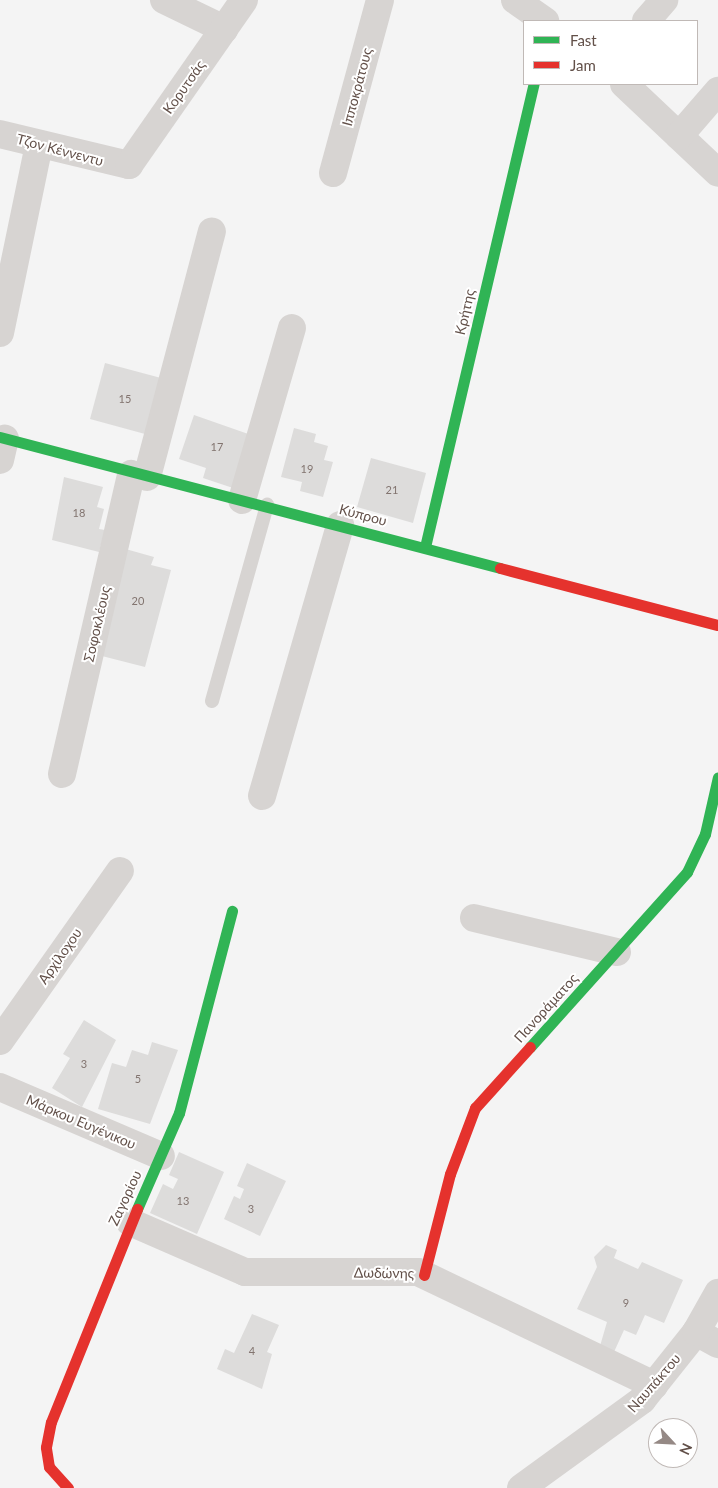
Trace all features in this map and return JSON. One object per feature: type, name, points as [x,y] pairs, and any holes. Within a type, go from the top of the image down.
[{"type":"street","points":[[164,0],[224,29]]},
{"type":"street","name":"Κορυτσάς","points":[[119,165],[128,165],[244,0]]},
{"type":"street","name":"Ιπποκράτους","points":[[333,173],[380,0]]},
{"type":"street","points":[[515,0],[545,20]]},
{"type":"street","points":[[647,20],[664,0]]},
{"type":"street","name":"Κρήτης","points":[[425,547],[534,85]]},
{"type":"street","points":[[625,85],[718,173]]},
{"type":"street","points":[[680,136],[718,91]]},
{"type":"street","name":"Τζον Κέννεντυ","points":[[0,134],[119,165]]},
{"type":"street","points":[[0,333],[38,144]]},
{"type":"street","name":"Σοφοκλέους","points":[[62,774],[139,475],[212,231]]},
{"type":"street","points":[[254,503],[292,328]]},
{"type":"street","name":"Κύπρου","points":[[2,446],[139,475],[254,503],[718,625]]},
{"type":"street","points":[[262,796],[340,525]]},
{"type":"street","name":"Πανοράματος","points":[[424,1275],[450,1174],[475,1108],[617,952],[692,863],[705,834],[718,777]]},
{"type":"street","name":"Αρχίλοχου","points":[[0,1041],[120,871]]},
{"type":"street","name":"Ζαγορίου","points":[[68,1488],[49,1467],[46,1447],[51,1422],[130,1222],[161,1156],[190,1078],[232,911]]},
{"type":"street","points":[[474,918],[617,952]]},
{"type":"street","name":"Μάρκου Ευγένικου","points":[[0,1088],[161,1156]]},
{"type":"street","name":"Δωδώνης","points":[[130,1222],[245,1272],[407,1271],[424,1275],[654,1385]]},
{"type":"street","name":"Ναυπάκτου","points":[[521,1488],[560,1456],[628,1414],[654,1385],[707,1338],[718,1293]]},
{"type":"lane","points":[[212,701],[254,503]]},
{"type":"building","points":[[105,363],[161,378],[145,434],[90,419]]},
{"type":"building","points":[[194,415],[254,436],[236,489],[203,478],[206,468],[179,459]]},
{"type":"building","points":[[294,428],[316,434],[314,442],[328,446],[324,460],[333,462],[323,497],[300,491],[302,482],[281,477]]},
{"type":"building","points":[[371,458],[426,473],[413,523],[357,507]]},
{"type":"building","points":[[64,477],[103,487],[97,507],[104,509],[99,529],[105,530],[99,552],[52,540]]},
{"type":"building","points":[[122,548],[154,557],[151,565],[171,570],[145,667],[94,654]]},
{"type":"building","points":[[84,1020],[116,1040],[82,1107],[52,1088],[70,1058],[63,1054]]},
{"type":"building","points":[[152,1042],[178,1050],[150,1124],[98,1109],[112,1063],[126,1067],[132,1050],[148,1055]]},
{"type":"building","points":[[179,1152],[224,1172],[197,1234],[150,1213],[163,1184],[173,1189],[178,1179],[169,1175]]},
{"type":"building","points":[[247,1163],[286,1181],[260,1236],[224,1219],[234,1196],[240,1199],[244,1189],[237,1186]]},
{"type":"building","points":[[606,1245],[617,1250],[614,1258],[638,1269],[642,1262],[683,1280],[664,1323],[645,1315],[636,1335],[624,1330],[614,1352],[600,1346],[607,1322],[577,1309],[597,1267],[594,1257]]},
{"type":"building","points":[[252,1314],[279,1325],[267,1352],[272,1354],[262,1389],[217,1369],[225,1349],[234,1353]]},
{"type":"traffic: fast","points":[[425,547],[534,85]]},
{"type":"traffic: fast","points":[[0,437],[500,568]]},
{"type":"traffic: fast","points":[[530,1047],[687,872],[705,834],[718,777]]},
{"type":"traffic: fast","points":[[137,1209],[179,1113],[232,911]]},
{"type":"traffic: jam","points":[[500,568],[718,625]]},
{"type":"traffic: jam","points":[[424,1275],[450,1174],[475,1108],[530,1047]]},
{"type":"traffic: jam","points":[[68,1488],[49,1467],[46,1447],[51,1422],[137,1209]]}]
